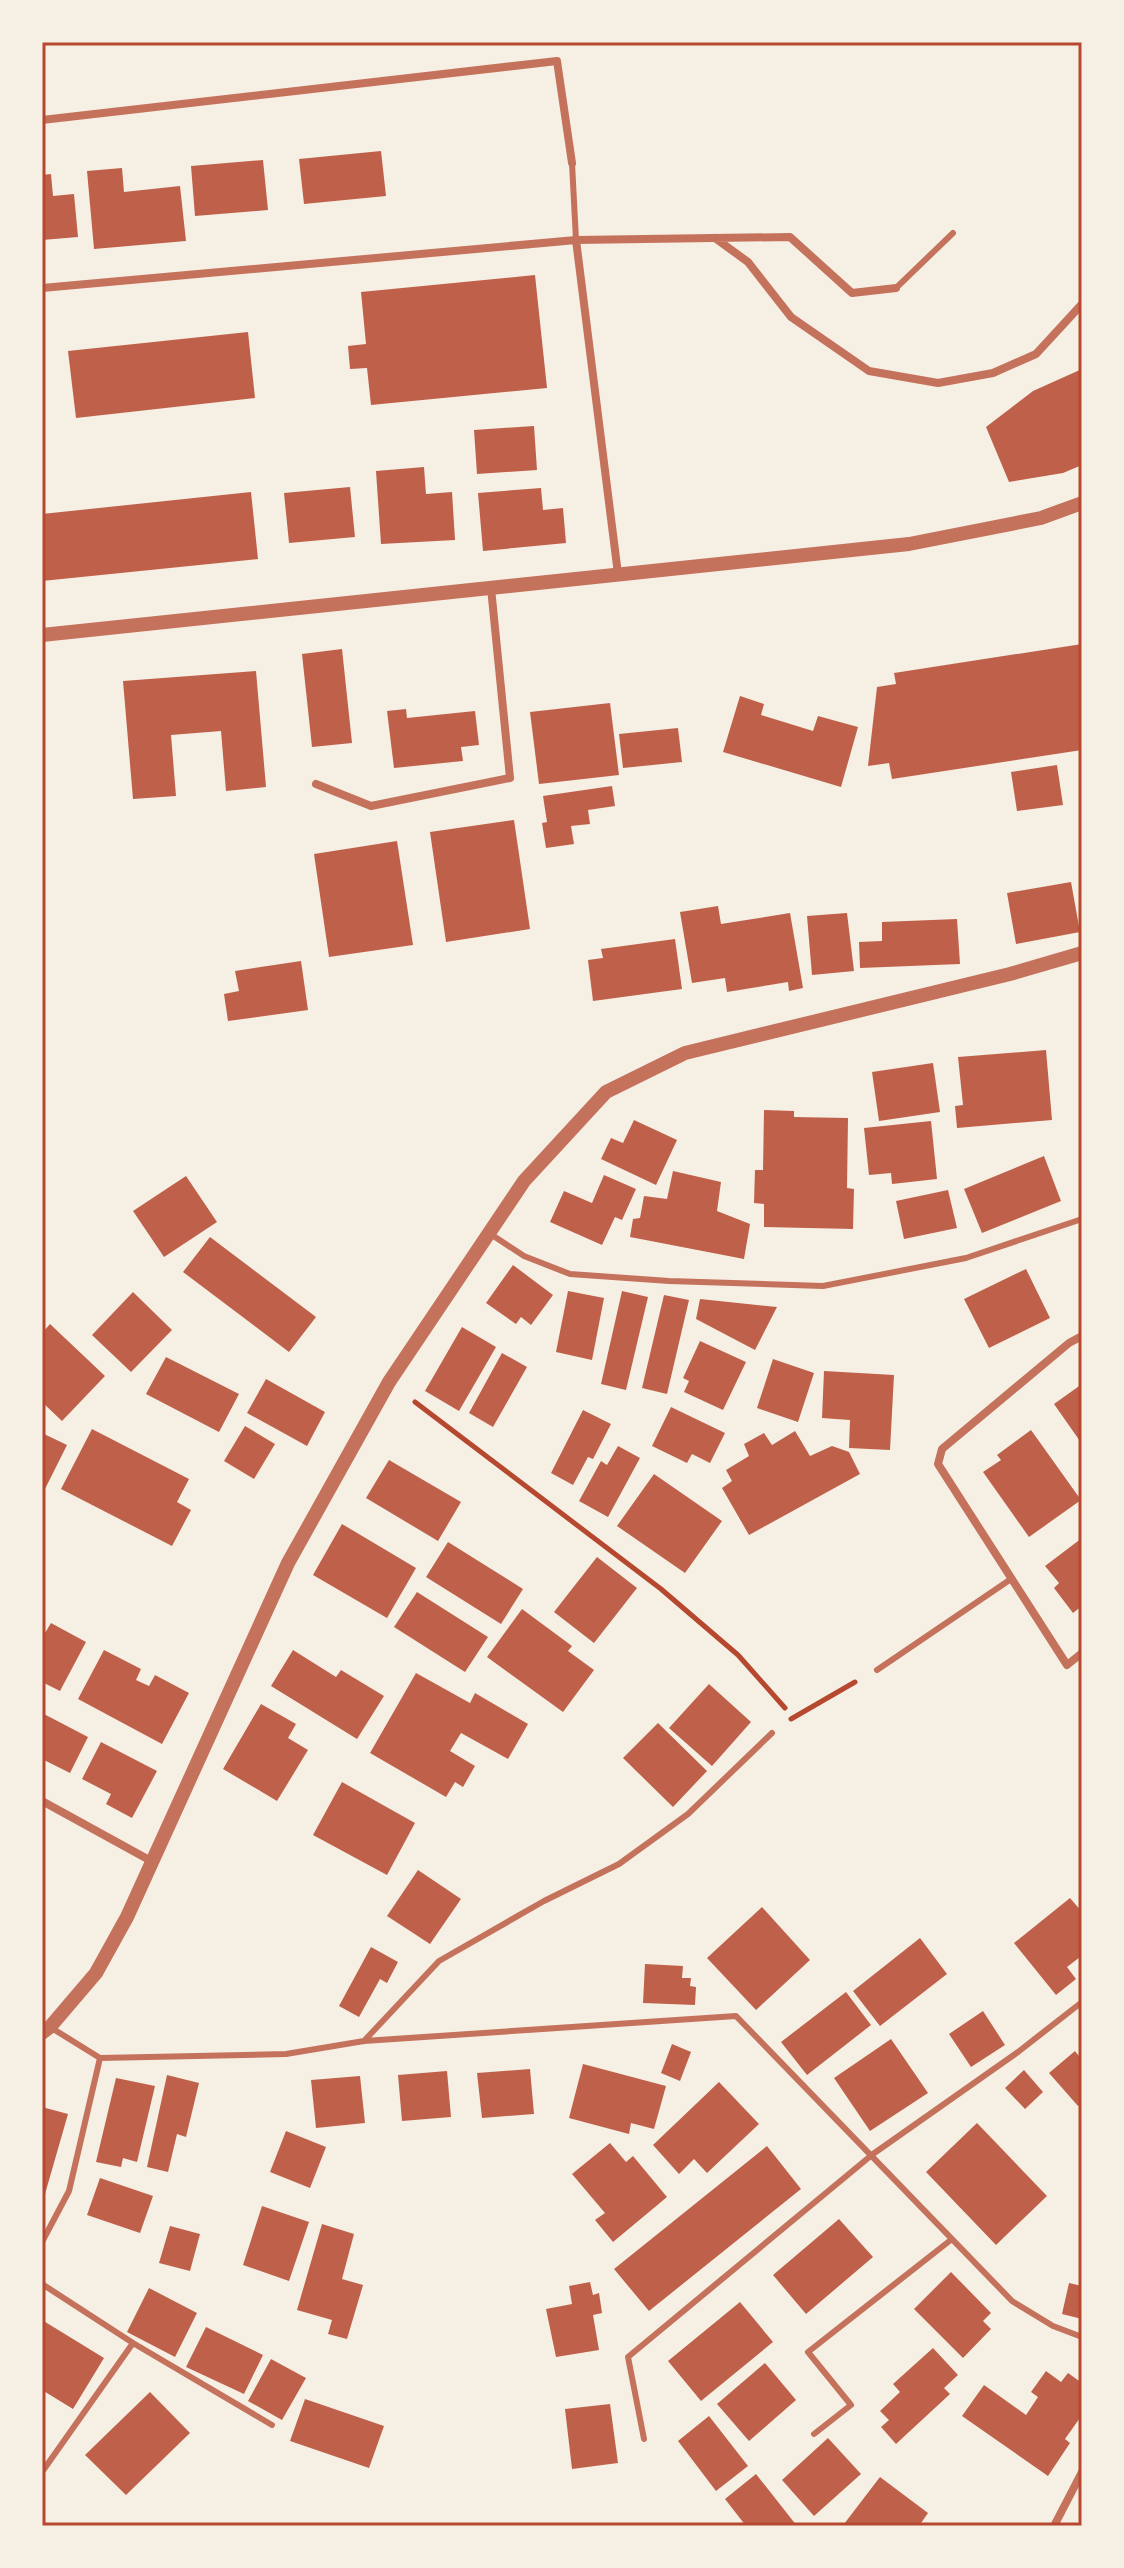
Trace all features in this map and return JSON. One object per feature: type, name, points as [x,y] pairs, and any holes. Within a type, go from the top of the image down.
[{"type":"street","points":[[42,120],[557,61],[572,163]]},
{"type":"street","points":[[42,288],[576,240],[790,237],[852,293],[896,288]]},
{"type":"street","points":[[715,238],[748,262],[791,317],[869,371],[938,383],[993,373],[1036,354],[1082,304]]},
{"type":"street","points":[[576,240],[618,574]]},
{"type":"street","points":[[42,635],[909,544],[1041,518],[1082,503]]},
{"type":"street","points":[[316,784],[371,806],[510,778],[491,588]]},
{"type":"street","points":[[46,2030],[96,1973],[127,1917],[288,1563],[389,1382],[524,1181],[606,1092],[685,1053],[1010,974],[1082,953]]},
{"type":"street","points":[[1082,1336],[1069,1343],[942,1449],[938,1464],[1067,1665],[1082,1653]]},
{"type":"street","points":[[42,1801],[153,1862]]},
{"type":"street","points":[[1054,2526],[1082,2472]]},
{"type":"lane","points":[[572,163],[576,240]]},
{"type":"lane","points":[[896,288],[953,233]]},
{"type":"lane","points":[[488,1232],[524,1256],[570,1274],[823,1286],[966,1258],[1082,1219]]},
{"type":"lane","points":[[877,1670],[1011,1579]]},
{"type":"lane","points":[[364,2041],[439,1961],[544,1901],[619,1864],[688,1814],[772,1733]]},
{"type":"lane","points":[[644,2439],[628,2357],[873,2154],[1018,2052],[1082,2002]]},
{"type":"lane","points":[[46,2030],[100,2058],[286,2054],[364,2041],[736,2016],[873,2154],[1012,2301],[1053,2326],[1082,2337]]},
{"type":"lane","points":[[42,2242],[69,2191],[100,2058]]},
{"type":"lane","points":[[814,2434],[851,2405],[808,2352],[952,2239]]},
{"type":"lane","points":[[42,2284],[133,2343],[272,2425]]},
{"type":"lane","points":[[42,2472],[133,2343]]},
{"type":"path","points":[[389,1382],[661,1589],[738,1655],[793,1717],[877,1670]]},
{"type":"building","points":[[381,151],[386,196],[304,204],[299,159]]},
{"type":"building","points":[[263,160],[268,210],[195,216],[191,166]]},
{"type":"building","points":[[122,168],[124,192],[180,186],[186,241],[94,249],[87,171]]},
{"type":"building","points":[[51,174],[53,196],[74,194],[78,237],[42,240],[42,175]]},
{"type":"building","points":[[535,275],[547,388],[371,405],[367,368],[350,369],[348,346],[366,344],[361,292]]},
{"type":"building","points":[[248,332],[255,398],[76,418],[68,351]]},
{"type":"building","points":[[1082,369],[1082,465],[1063,473],[1009,482],[986,427],[1033,391]]},
{"type":"building","points":[[534,426],[537,470],[477,474],[474,430]]},
{"type":"building","points":[[424,467],[426,494],[452,492],[455,540],[381,544],[376,471]]},
{"type":"building","points":[[350,487],[355,537],[289,543],[284,493]]},
{"type":"building","points":[[541,488],[543,510],[563,508],[566,543],[483,551],[478,493]]},
{"type":"building","points":[[251,492],[258,559],[42,581],[42,514]]},
{"type":"building","points":[[1082,644],[1082,750],[892,779],[889,763],[868,766],[877,687],[896,684],[894,673]]},
{"type":"building","points":[[342,649],[352,743],[312,747],[302,654]]},
{"type":"building","points":[[256,671],[266,787],[226,791],[221,731],[171,735],[176,796],[133,799],[123,681]]},
{"type":"building","points":[[740,696],[764,704],[761,715],[813,731],[818,716],[858,727],[841,787],[723,752]]},
{"type":"building","points":[[610,703],[619,775],[539,784],[530,712]]},
{"type":"building","points":[[406,709],[407,718],[475,711],[479,745],[461,747],[463,761],[394,768],[387,711]]},
{"type":"building","points":[[678,728],[682,762],[623,768],[619,734]]},
{"type":"building","points":[[1057,765],[1063,805],[1017,811],[1011,772]]},
{"type":"building","points":[[612,786],[615,806],[588,810],[590,824],[571,826],[574,844],[546,848],[542,823],[547,822],[543,796]]},
{"type":"building","points":[[514,820],[530,929],[446,942],[430,832]]},
{"type":"building","points":[[397,841],[413,945],[329,957],[314,854]]},
{"type":"building","points":[[1071,882],[1080,932],[1016,944],[1007,893]]},
{"type":"building","points":[[718,906],[721,924],[790,913],[803,988],[789,991],[788,982],[727,992],[725,978],[692,983],[680,912]]},
{"type":"building","points":[[847,913],[854,971],[812,975],[807,916]]},
{"type":"building","points":[[957,919],[960,964],[860,968],[859,942],[882,941],[882,922]]},
{"type":"building","points":[[675,939],[682,989],[593,1001],[588,960],[603,958],[601,949]]},
{"type":"building","points":[[301,961],[308,1010],[228,1021],[224,994],[239,991],[235,971]]},
{"type":"building","points":[[1046,1050],[1052,1120],[957,1128],[955,1106],[963,1105],[958,1057]]},
{"type":"building","points":[[933,1063],[940,1112],[879,1121],[872,1072]]},
{"type":"building","points":[[764,1110],[794,1111],[794,1117],[848,1118],[847,1188],[854,1189],[853,1229],[764,1227],[764,1204],[754,1203],[755,1170],[763,1170]]},
{"type":"building","points":[[634,1120],[677,1140],[656,1185],[601,1159],[611,1138],[623,1143]]},
{"type":"building","points":[[931,1121],[937,1179],[892,1184],[891,1173],[869,1175],[864,1128]]},
{"type":"building","points":[[1044,1156],[1061,1201],[982,1233],[964,1189]]},
{"type":"building","points":[[673,1171],[721,1182],[717,1211],[750,1224],[744,1259],[630,1237],[633,1219],[640,1218],[644,1196],[667,1199]]},
{"type":"building","points":[[604,1175],[636,1189],[622,1220],[615,1217],[602,1245],[550,1222],[564,1191],[592,1203]]},
{"type":"building","points":[[186,1176],[217,1222],[164,1257],[133,1211]]},
{"type":"building","points":[[948,1190],[957,1228],[904,1239],[896,1201]]},
{"type":"building","points":[[210,1237],[316,1317],[289,1352],[183,1272]]},
{"type":"building","points":[[513,1265],[553,1295],[531,1325],[521,1317],[516,1324],[486,1303]]},
{"type":"building","points":[[1026,1269],[1050,1318],[989,1348],[964,1299]]},
{"type":"building","points":[[568,1291],[604,1298],[592,1360],[556,1352]]},
{"type":"building","points":[[622,1291],[648,1297],[626,1390],[601,1384]]},
{"type":"building","points":[[133,1292],[172,1330],[131,1372],[92,1335]]},
{"type":"building","points":[[664,1295],[689,1300],[667,1394],[642,1388]]},
{"type":"building","points":[[700,1299],[777,1307],[755,1350],[696,1319]]},
{"type":"building","points":[[50,1324],[105,1376],[62,1421],[42,1402],[42,1333]]},
{"type":"building","points":[[462,1327],[496,1347],[459,1411],[425,1391]]},
{"type":"building","points":[[700,1341],[746,1362],[723,1410],[684,1392],[689,1381],[683,1378]]},
{"type":"building","points":[[502,1353],[527,1367],[493,1427],[469,1413]]},
{"type":"building","points":[[166,1357],[239,1394],[219,1432],[146,1394]]},
{"type":"building","points":[[773,1359],[814,1373],[798,1422],[757,1408]]},
{"type":"building","points":[[824,1371],[894,1375],[890,1450],[849,1448],[850,1420],[822,1418]]},
{"type":"building","points":[[266,1379],[325,1412],[307,1446],[247,1413]]},
{"type":"building","points":[[1082,1384],[1082,1444],[1054,1404]]},
{"type":"building","points":[[671,1407],[725,1433],[710,1463],[692,1454],[687,1463],[652,1446]]},
{"type":"building","points":[[583,1410],[611,1424],[593,1459],[588,1457],[573,1485],[551,1473]]},
{"type":"building","points":[[245,1426],[275,1444],[254,1479],[224,1461]]},
{"type":"building","points":[[92,1429],[189,1479],[177,1502],[191,1510],[172,1546],[61,1489]]},
{"type":"building","points":[[1031,1430],[1081,1500],[1029,1537],[983,1472],[1001,1460],[997,1455]]},
{"type":"building","points":[[795,1431],[810,1456],[832,1446],[849,1452],[860,1474],[749,1535],[722,1488],[732,1481],[726,1470],[749,1456],[744,1444],[764,1433],[772,1445]]},
{"type":"building","points":[[42,1433],[67,1445],[42,1495]]},
{"type":"building","points":[[618,1446],[640,1458],[608,1517],[579,1501],[601,1461],[607,1465]]},
{"type":"building","points":[[389,1460],[461,1502],[438,1541],[366,1498]]},
{"type":"building","points":[[654,1474],[722,1521],[685,1573],[617,1526]]},
{"type":"building","points":[[342,1524],[416,1568],[387,1618],[313,1575]]},
{"type":"building","points":[[1082,1538],[1082,1606],[1073,1613],[1054,1588],[1059,1583],[1045,1566]]},
{"type":"building","points":[[448,1542],[523,1589],[501,1624],[426,1577]]},
{"type":"building","points":[[597,1557],[637,1588],[594,1643],[554,1612]]},
{"type":"building","points":[[417,1592],[488,1637],[465,1672],[394,1627]]},
{"type":"building","points":[[522,1609],[572,1646],[568,1651],[594,1670],[563,1712],[487,1657]]},
{"type":"building","points":[[51,1623],[86,1642],[60,1691],[42,1682],[42,1632],[45,1633]]},
{"type":"building","points":[[104,1650],[141,1669],[136,1680],[149,1686],[155,1675],[189,1693],[162,1744],[78,1699]]},
{"type":"building","points":[[293,1650],[336,1677],[341,1670],[384,1696],[357,1739],[271,1686]]},
{"type":"building","points":[[416,1673],[470,1703],[475,1693],[528,1724],[508,1759],[461,1733],[450,1751],[475,1766],[463,1787],[455,1782],[446,1797],[370,1753]]},
{"type":"building","points":[[709,1684],[751,1722],[712,1766],[669,1728]]},
{"type":"building","points":[[261,1704],[296,1724],[288,1738],[308,1750],[277,1801],[223,1769]]},
{"type":"building","points":[[42,1713],[88,1737],[70,1773],[42,1759]]},
{"type":"building","points":[[658,1723],[707,1771],[673,1807],[623,1758]]},
{"type":"building","points":[[101,1742],[157,1771],[132,1818],[106,1804],[111,1794],[82,1779]]},
{"type":"building","points":[[342,1782],[415,1823],[387,1875],[313,1835]]},
{"type":"building","points":[[418,1870],[461,1899],[430,1944],[387,1916]]},
{"type":"building","points":[[1070,1898],[1082,1912],[1082,1960],[1080,1957],[1067,1967],[1076,1979],[1056,1995],[1014,1943]]},
{"type":"building","points":[[762,1907],[810,1960],[756,2010],[707,1958]]},
{"type":"building","points":[[920,1938],[947,1974],[880,2026],[853,1991]]},
{"type":"building","points":[[371,1947],[398,1962],[387,1983],[380,1979],[359,2017],[339,2006]]},
{"type":"building","points":[[645,1964],[683,1966],[682,1978],[691,1978],[690,1986],[696,1987],[695,2005],[643,2003]]},
{"type":"building","points":[[846,1992],[871,2025],[807,2075],[781,2042]]},
{"type":"building","points":[[983,2011],[1005,2045],[971,2067],[949,2034]]},
{"type":"building","points":[[891,2039],[928,2093],[870,2131],[834,2078]]},
{"type":"building","points":[[672,2044],[691,2052],[680,2081],[661,2073]]},
{"type":"building","points":[[1075,2051],[1082,2060],[1082,2103],[1078,2106],[1049,2073]]},
{"type":"building","points":[[583,2064],[666,2086],[654,2129],[631,2123],[629,2134],[569,2118]]},
{"type":"building","points":[[530,2069],[534,2114],[482,2118],[477,2073]]},
{"type":"building","points":[[1024,2070],[1043,2092],[1025,2109],[1005,2088]]},
{"type":"building","points":[[447,2071],[451,2117],[402,2121],[398,2075]]},
{"type":"building","points":[[167,2075],[199,2083],[186,2137],[177,2134],[168,2172],[147,2167]]},
{"type":"building","points":[[360,2076],[365,2123],[316,2128],[311,2080]]},
{"type":"building","points":[[116,2078],[155,2086],[137,2162],[123,2158],[121,2167],[96,2162]]},
{"type":"building","points":[[719,2082],[759,2124],[707,2173],[694,2159],[679,2174],[653,2145]]},
{"type":"building","points":[[42,2107],[68,2114],[43,2201],[42,2201]]},
{"type":"building","points":[[977,2123],[1047,2196],[996,2245],[926,2172]]},
{"type":"building","points":[[286,2131],[326,2147],[310,2188],[270,2172]]},
{"type":"building","points":[[610,2143],[626,2162],[633,2156],[667,2197],[613,2242],[595,2220],[605,2213],[572,2174]]},
{"type":"building","points":[[767,2146],[801,2189],[649,2311],[614,2269]]},
{"type":"building","points":[[100,2178],[153,2196],[140,2233],[87,2215]]},
{"type":"building","points":[[262,2206],[309,2222],[289,2281],[243,2265]]},
{"type":"building","points":[[839,2219],[873,2257],[806,2314],[773,2275]]},
{"type":"building","points":[[322,2224],[354,2234],[342,2279],[363,2285],[347,2339],[328,2334],[332,2320],[297,2310]]},
{"type":"building","points":[[170,2226],[200,2234],[190,2271],[159,2263]]},
{"type":"building","points":[[951,2272],[991,2313],[983,2321],[991,2329],[963,2358],[914,2309]]},
{"type":"building","points":[[590,2282],[593,2295],[599,2293],[602,2313],[593,2315],[599,2350],[556,2357],[546,2309],[572,2304],[569,2286]]},
{"type":"building","points":[[1069,2283],[1082,2286],[1082,2319],[1062,2314]]},
{"type":"building","points":[[149,2288],[197,2313],[175,2357],[127,2332]]},
{"type":"building","points":[[740,2302],[773,2342],[701,2401],[668,2361]]},
{"type":"building","points":[[42,2320],[104,2358],[73,2409],[42,2390]]},
{"type":"building","points":[[206,2327],[263,2355],[244,2394],[186,2367]]},
{"type":"building","points":[[933,2348],[958,2375],[944,2388],[950,2394],[896,2444],[881,2427],[889,2420],[880,2411],[900,2392],[893,2384]]},
{"type":"building","points":[[271,2359],[306,2378],[282,2420],[248,2401]]},
{"type":"building","points":[[765,2363],[796,2400],[749,2441],[717,2404]]},
{"type":"building","points":[[1046,2371],[1061,2382],[1068,2373],[1082,2383],[1082,2415],[1065,2439],[1070,2443],[1048,2476],[962,2416],[984,2385],[1026,2415],[1038,2397],[1031,2392]]},
{"type":"building","points":[[150,2392],[190,2433],[126,2495],[85,2455]]},
{"type":"building","points":[[305,2399],[384,2426],[369,2468],[290,2441]]},
{"type":"building","points":[[610,2404],[618,2463],[572,2469],[565,2409]]},
{"type":"building","points":[[709,2416],[748,2466],[716,2491],[678,2441]]},
{"type":"building","points":[[828,2438],[861,2474],[814,2516],[782,2480]]},
{"type":"building","points":[[756,2474],[797,2526],[746,2526],[725,2499]]},
{"type":"building","points":[[880,2477],[928,2513],[919,2526],[844,2524]]}]
